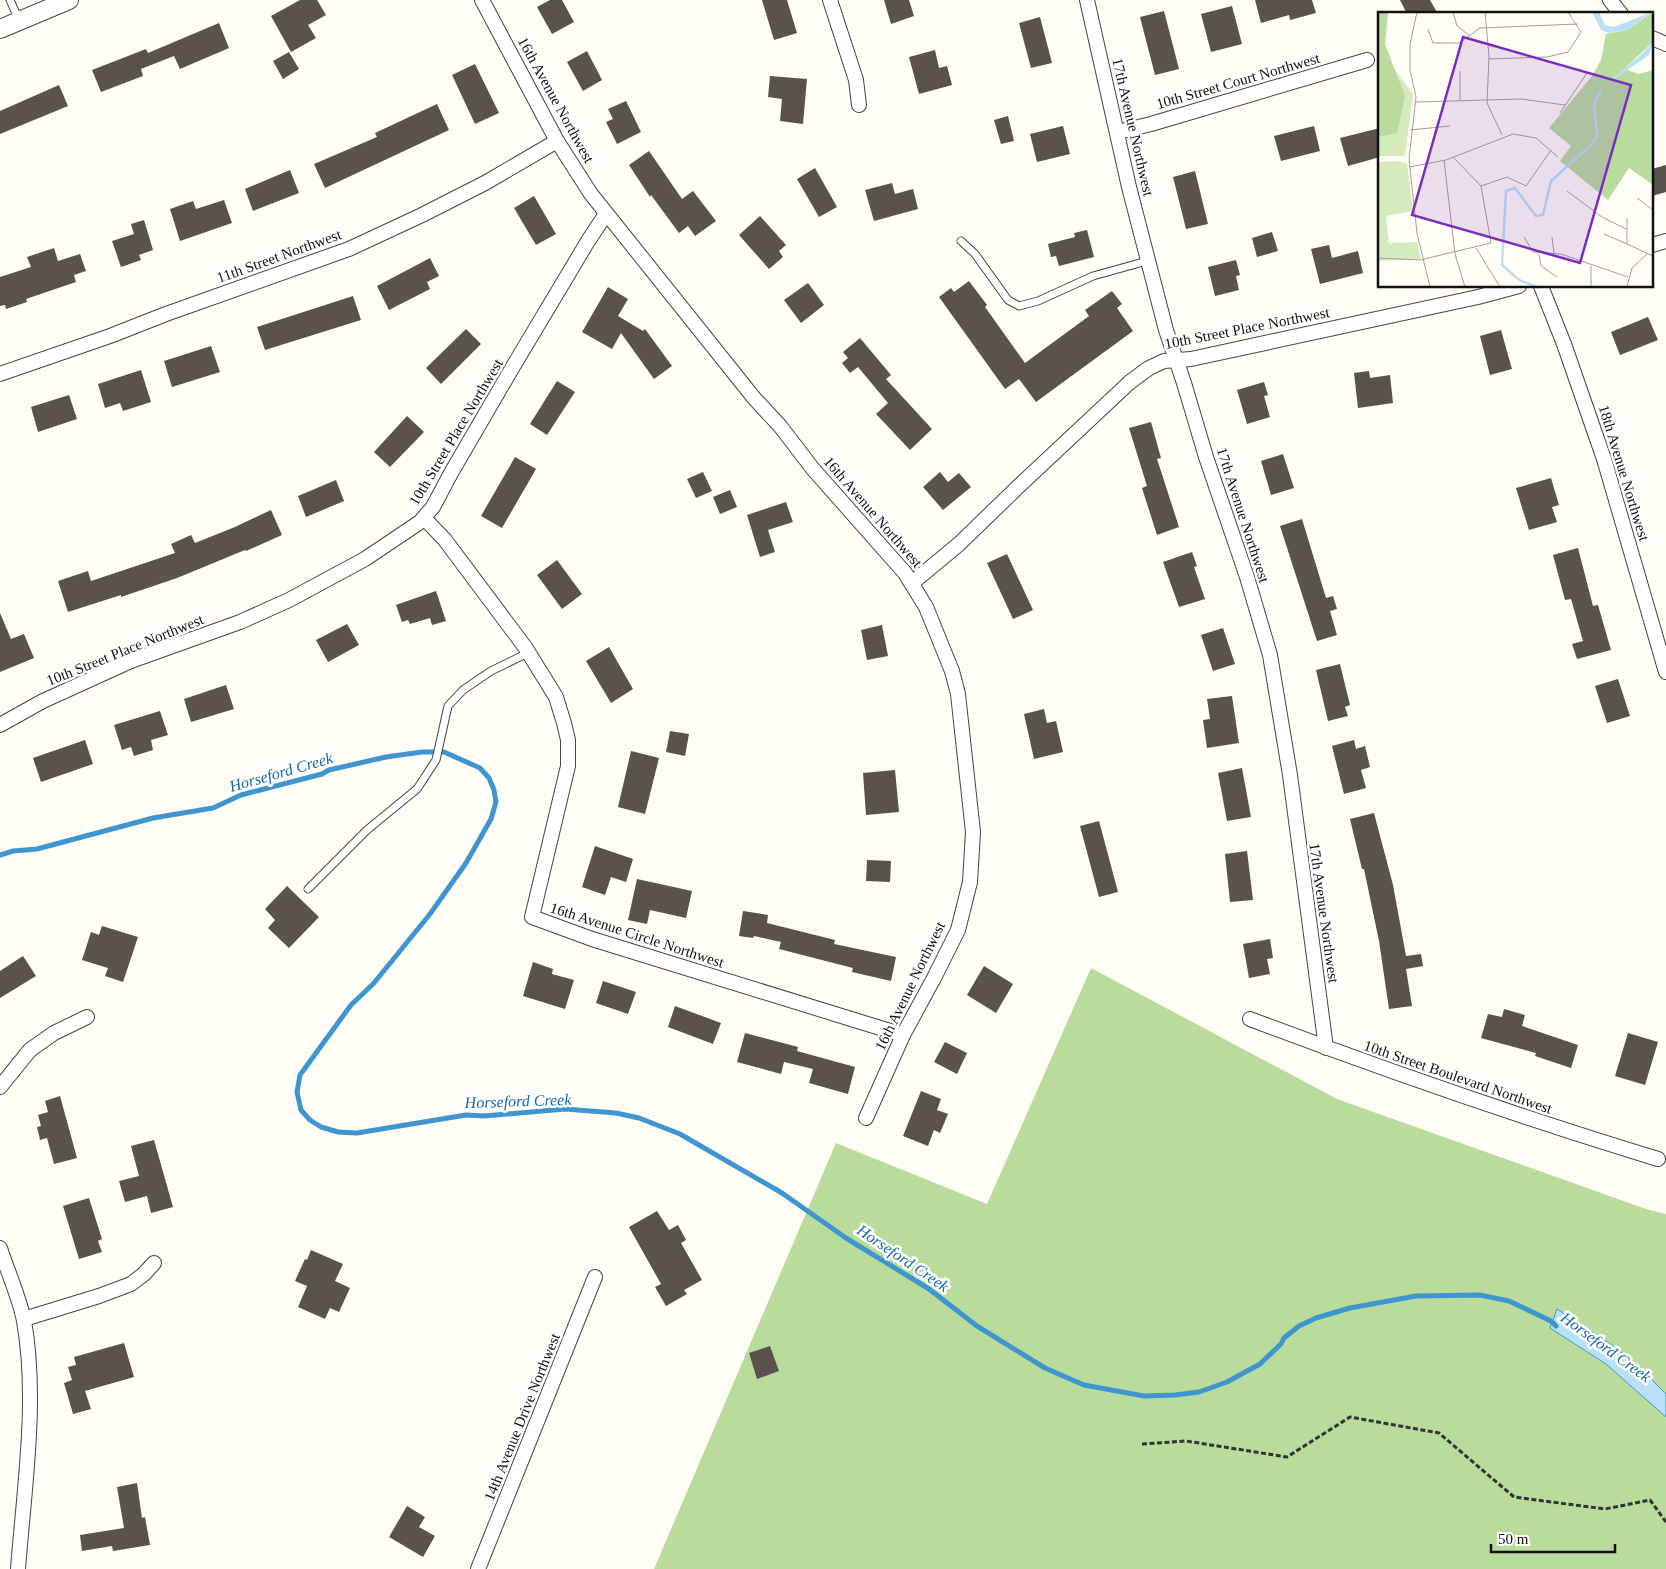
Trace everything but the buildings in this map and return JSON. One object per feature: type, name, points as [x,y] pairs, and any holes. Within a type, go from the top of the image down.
[{"type":"street","points":[[0,29],[69,0]]},
{"type":"street","name":"16th Avenue Northwest","points":[[482,0],[557,141],[606,214],[754,398],[780,426],[813,469],[878,541],[912,584],[926,607],[954,679],[963,732],[973,832],[970,882],[958,930],[903,1035],[866,1118]]},
{"type":"street","points":[[830,0],[856,80],[859,105]]},
{"type":"street","name":"17th Avenue Northwest","points":[[1088,0],[1147,261],[1166,330],[1206,457],[1247,577],[1270,655],[1290,775],[1326,1048]]},
{"type":"street","points":[[1610,0],[1619,12]]},
{"type":"street","points":[[1654,39],[1666,44]]},
{"type":"street","name":"10th Street Court Northwest","points":[[1118,132],[1367,60]]},
{"type":"street","name":"11th Street Northwest","points":[[0,374],[349,249],[486,183],[557,141]]},
{"type":"street","name":"10th Street Place Northwest","points":[[0,725],[43,701],[131,661],[240,622],[289,600],[365,559],[420,522],[433,507],[501,387],[606,214]]},
{"type":"street","name":"10th Street Place Northwest","points":[[912,584],[959,544],[1020,484],[1130,382],[1149,368],[1164,361],[1177,362],[1478,297],[1512,288]]},
{"type":"street","name":"18th Avenue Northwest","points":[[1543,288],[1604,459],[1666,672]]},
{"type":"street","name":"16th Avenue Circle Northwest","points":[[424,518],[445,540],[503,616],[556,697],[564,723],[569,755],[565,781],[532,917],[592,939],[848,1020],[903,1035]]},
{"type":"street","points":[[0,1087],[30,1050],[54,1033],[86,1017]]},
{"type":"street","name":"10th Street Boulevard Northwest","points":[[1250,1019],[1326,1048],[1542,1123],[1658,1159]]},
{"type":"street","points":[[0,1248],[24,1319],[30,1378],[30,1414],[18,1569]]},
{"type":"street","points":[[24,1319],[100,1296],[130,1284],[144,1274],[154,1263]]},
{"type":"street","name":"14th Avenue Drive Northwest","points":[[478,1569],[595,1277]]},
{"type":"lane","points":[[10,0],[20,21]]},
{"type":"lane","points":[[962,241],[975,254],[1008,300],[1019,306],[1038,301],[1093,276],[1147,261]]},
{"type":"lane","points":[[308,889],[367,830],[417,789],[436,760],[448,706],[464,690],[491,671],[528,653]]},
{"type":"path","points":[[1142,1444],[1186,1441],[1286,1457],[1350,1416],[1439,1434],[1514,1497],[1605,1509],[1650,1500],[1666,1522]]},
{"type":"green space","points":[[1091,968],[1337,1099],[1646,1209],[1666,1214],[1666,1569],[654,1569],[836,1143],[987,1204]]},
{"type":"water","name":"Horseford Creek","points":[[1557,1309],[1612,1345],[1637,1365],[1666,1394],[1666,1417],[1606,1364],[1550,1328]]},
{"type":"waterway","name":"Horseford Creek","points":[[0,855],[13,851],[37,849],[153,818],[213,808],[241,795],[322,774],[329,770],[386,757],[422,752],[444,752],[480,768],[489,778],[496,802],[491,819],[466,863],[430,914],[374,983],[351,1005],[300,1075],[297,1092],[301,1110],[310,1120],[321,1127],[338,1132],[357,1133],[466,1115],[484,1116],[565,1109],[616,1113],[639,1118],[680,1134],[782,1193],[846,1238],[929,1289],[977,1326],[1045,1368],[1084,1385],[1144,1396],[1199,1392],[1227,1382],[1260,1364],[1281,1344],[1284,1338],[1299,1326],[1316,1318],[1350,1308],[1416,1296],[1480,1295],[1509,1301],[1551,1321],[1556,1326]]}]
